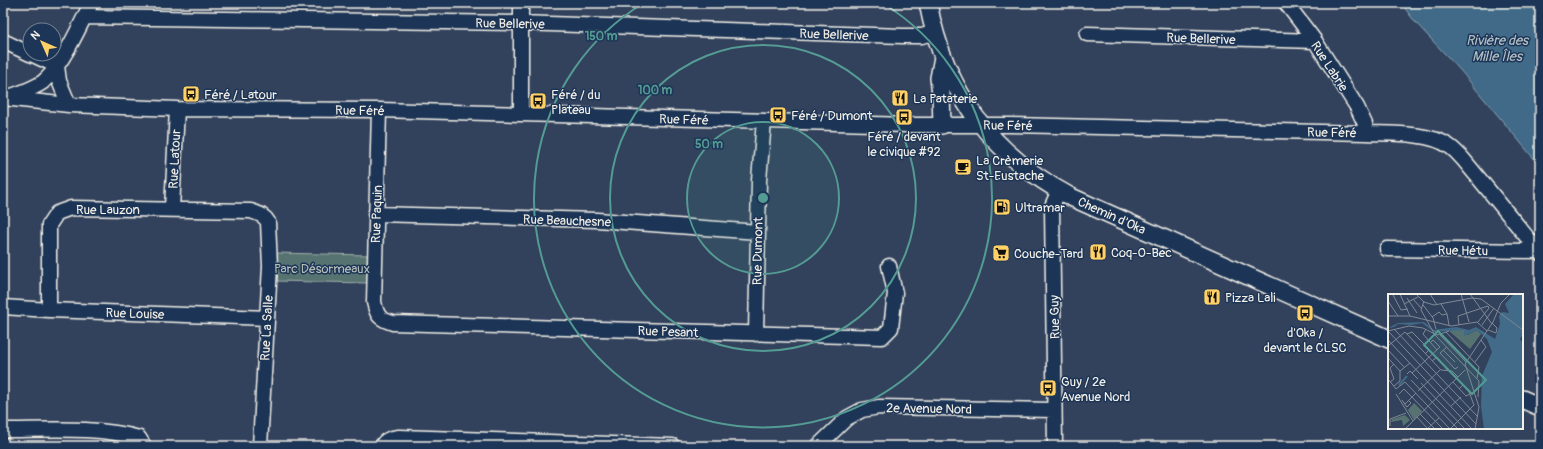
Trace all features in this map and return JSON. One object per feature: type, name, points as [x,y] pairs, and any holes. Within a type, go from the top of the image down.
[{"type":"main road","name":"Chemin d'Oka","points":[[928,3],[935,32],[955,84],[982,125],[1000,146],[1037,177],[1086,204],[1388,339]]},
{"type":"main road","points":[[942,125],[939,78],[943,56]]},
{"type":"main road","points":[[1523,399],[1540,407]]},
{"type":"street","points":[[4,98],[28,90],[42,82],[57,66],[90,3]]},
{"type":"street","points":[[521,3],[521,114]]},
{"type":"street","name":"Rue Labrie","points":[[1286,3],[1315,41],[1357,107],[1365,124],[1366,133]]},
{"type":"street","name":"Rue Bellerive","points":[[84,17],[520,23],[902,36],[922,36],[935,32]]},
{"type":"street","name":"Rue Bellerive","points":[[1087,34],[1315,41]]},
{"type":"street","points":[[3,41],[22,50]]},
{"type":"street","points":[[48,62],[57,66]]},
{"type":"street","points":[[57,66],[58,81],[69,105]]},
{"type":"street","name":"Rue Féré","points":[[4,98],[69,105],[177,109],[379,110],[764,121],[1366,133],[1424,137],[1450,146],[1463,159],[1540,252]]},
{"type":"street","name":"Rue Latour","points":[[172,209],[177,109]]},
{"type":"street","name":"Rue Paquin","points":[[379,110],[375,214],[374,302],[376,312],[379,316]]},
{"type":"street","name":"Rue Dumont","points":[[756,334],[760,164],[764,121]]},
{"type":"street","name":"Rue Guy","points":[[1055,446],[1052,206],[1059,190]]},
{"type":"street","name":"Rue Lauzon","points":[[49,310],[49,225],[57,213],[71,208],[172,209],[251,212],[260,214]]},
{"type":"street","name":"Rue La Salle","points":[[260,214],[268,222],[270,266],[260,446]]},
{"type":"street","name":"Rue Beauchesne","points":[[375,214],[597,220],[758,232]]},
{"type":"street","name":"Rue Hétu","points":[[1387,249],[1540,252]]},
{"type":"street","name":"Rue Pesant","points":[[379,316],[383,320],[393,322],[882,337],[891,328],[895,293],[889,266]]},
{"type":"street","name":"Rue Louise","points":[[3,307],[267,318]]},
{"type":"street","name":"2e Avenue Nord","points":[[818,446],[847,418],[862,410],[879,407],[1054,410]]},
{"type":"street","points":[[3,430],[124,433],[139,438],[144,446]]},
{"type":"street","points":[[382,446],[383,443],[389,439],[399,437],[527,444],[673,446]]},
{"type":"green space","name":"Parc Désormeaux","points":[[275,253],[369,255],[368,283],[274,281]]},
{"type":"water","name":"Rivière des Mille Îles","points":[[1401,3],[1540,3],[1540,166],[1460,70],[1415,22]]},
{"type":"place","name":"Féré / Latour","points":[[191,94]]},
{"type":"place","name":"La Pataterie","points":[[900,98]]},
{"type":"place","name":"Féré / du Plateau","points":[[538,101]]},
{"type":"place","name":"Féré / Dumont","points":[[778,115]]},
{"type":"place","name":"Féré / devant le civique #92","points":[[904,117]]},
{"type":"place","name":"La Crèmerie St-Eustache","points":[[963,167]]},
{"type":"place","name":"Ultramar","points":[[1002,207]]},
{"type":"place","name":"Coq-O-Bec","points":[[1098,252]]},
{"type":"place","name":"Couche-Tard","points":[[1001,253]]},
{"type":"place","name":"Pizza Lali","points":[[1212,297]]},
{"type":"place","name":"d'Oka / devant le CLSC","points":[[1305,313]]},
{"type":"place","name":"Guy / 2e Avenue Nord","points":[[1048,388]]}]
